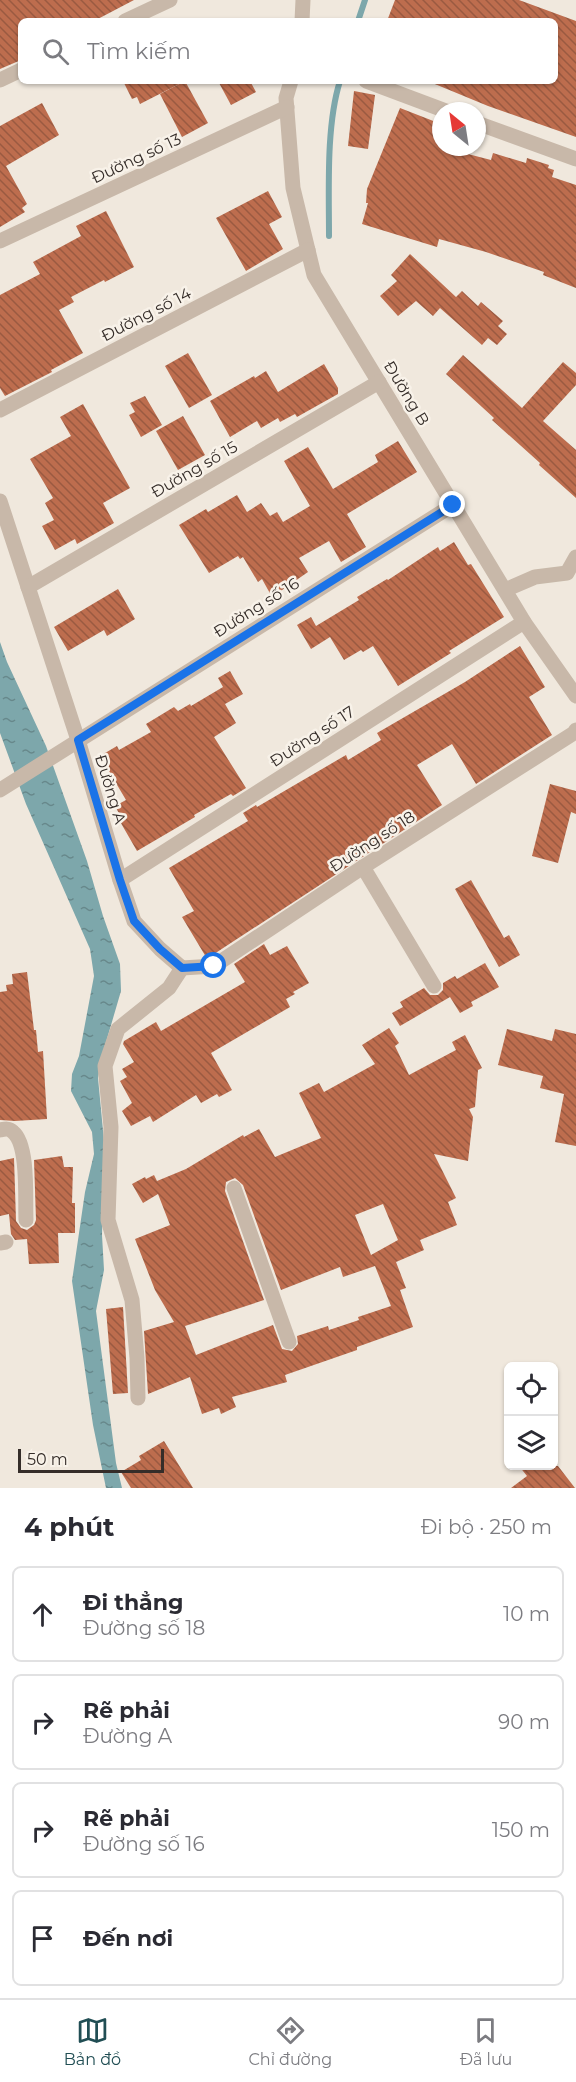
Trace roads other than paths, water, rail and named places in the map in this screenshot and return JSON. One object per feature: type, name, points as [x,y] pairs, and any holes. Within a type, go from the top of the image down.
[{"type":"street","points":[[131,18],[170,0]]},
{"type":"street","points":[[302,18],[303,0]]},
{"type":"street","points":[[0,80],[18,71]]},
{"type":"street","name":"Đường B","points":[[290,84],[286,98],[293,188],[314,275],[524,622],[576,696]]},
{"type":"street","points":[[374,84],[432,106]]},
{"type":"street","name":"Đường số 13","points":[[0,241],[287,107]]},
{"type":"street","points":[[486,126],[576,159]]},
{"type":"street","name":"Đường số 14","points":[[0,410],[308,250]]},
{"type":"street","name":"Đường số 15","points":[[28,587],[379,382]]},
{"type":"street","name":"Đường A","points":[[0,501],[134,921],[160,949],[182,968]]},
{"type":"street","name":"Đường số 16","points":[[0,790],[453,505]]},
{"type":"street","points":[[505,590],[535,577],[567,573],[576,557]]},
{"type":"street","name":"Đường số 17","points":[[120,880],[524,622]]},
{"type":"street","name":"Đường số 18","points":[[182,968],[214,966],[576,730]]},
{"type":"street","points":[[363,867],[434,986]]},
{"type":"street","points":[[138,1398],[132,1300],[108,1220],[111,1127],[105,1066],[118,1029],[169,988],[182,968]]},
{"type":"street","points":[[0,1130],[8,1128],[15,1132],[23,1148],[26,1220]]},
{"type":"street","points":[[234,1188],[289,1342]]},
{"type":"water","points":[[0,642],[46,746],[87,861],[120,964],[121,991],[98,1078],[104,1141],[102,1235],[104,1270],[96,1311],[116,1463],[122,1488],[106,1488],[93,1425],[72,1281],[85,1192],[94,1154],[92,1132],[71,1091],[72,1074],[79,1056],[94,976],[90,949],[26,804],[0,733]]},
{"type":"waterway","points":[[359,18],[365,0]]},
{"type":"waterway","points":[[329,236],[330,137],[339,84]]}]
